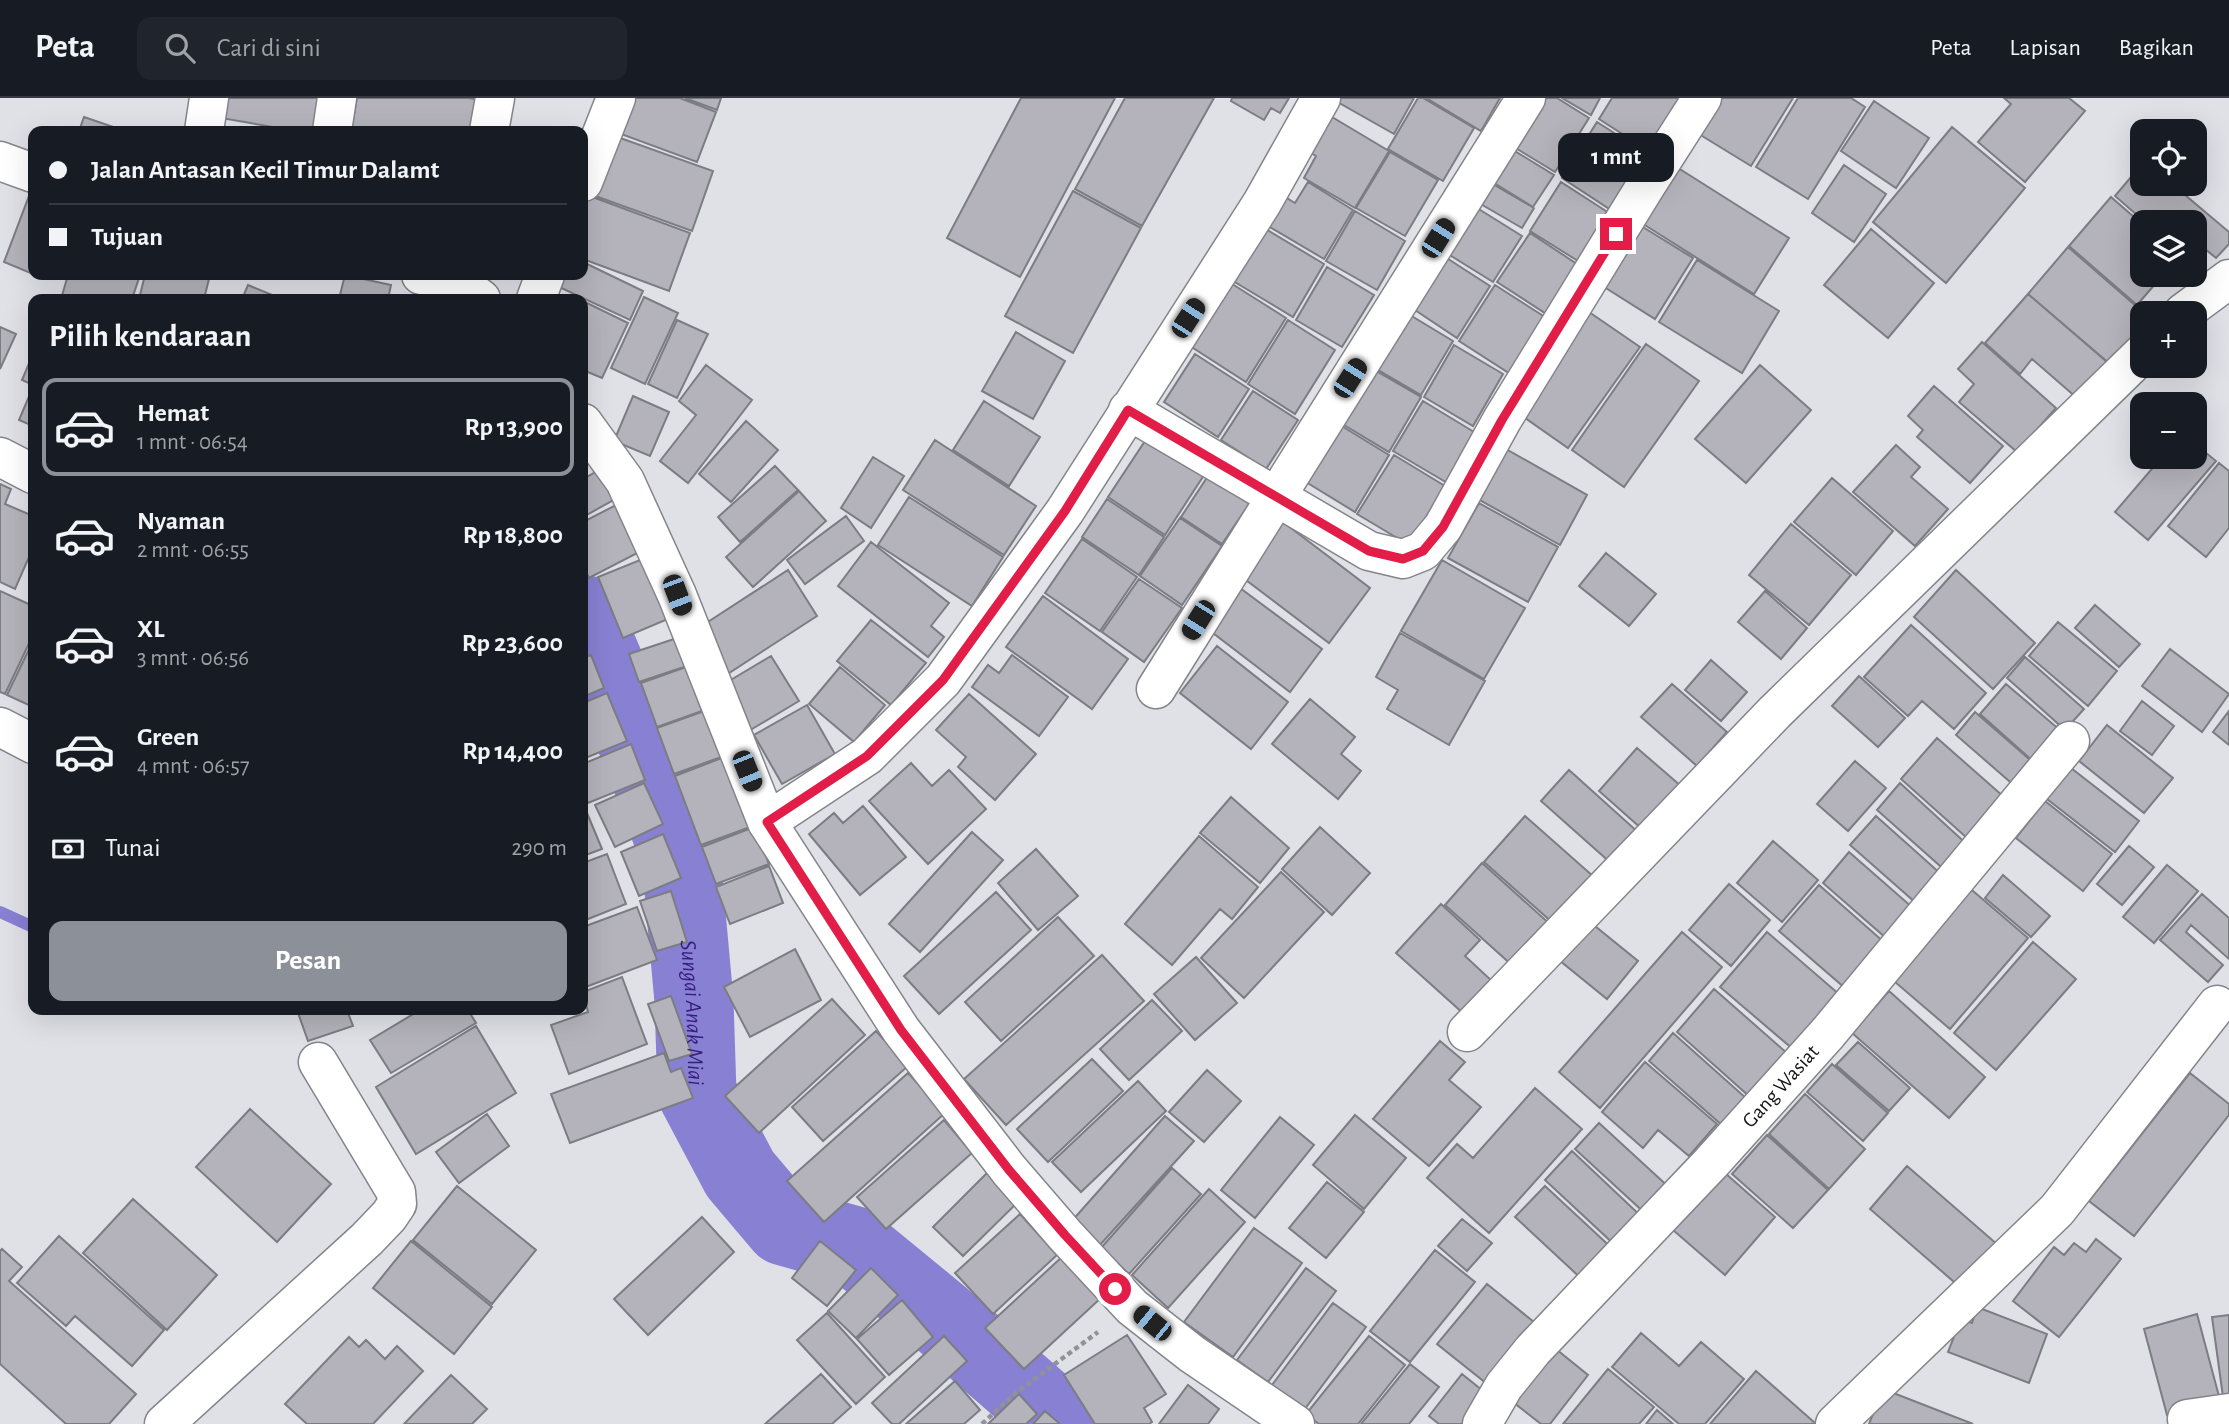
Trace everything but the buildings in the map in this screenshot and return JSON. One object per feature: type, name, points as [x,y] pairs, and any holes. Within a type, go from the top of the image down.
[{"type":"street","points":[[205,126],[209,98]]},
{"type":"street","points":[[333,126],[337,98]]},
{"type":"street","points":[[490,126],[495,98]]},
{"type":"street","points":[[588,170],[617,98]]},
{"type":"street","points":[[767,822],[867,756],[943,680],[1065,511],[1262,203],[1321,98]]},
{"type":"street","points":[[1156,689],[1526,98]]},
{"type":"street","points":[[1128,410],[1369,551],[1403,559],[1423,551],[1443,527],[1502,420],[1702,98]]},
{"type":"street","points":[[0,162],[28,171]]},
{"type":"street","points":[[2199,301],[2229,279]]},
{"type":"street","points":[[442,280],[468,286]]},
{"type":"street","points":[[1467,1032],[1775,712],[2130,366]]},
{"type":"street","points":[[588,430],[625,481],[671,582],[767,822],[901,1030],[1009,1170],[1132,1307],[1192,1354],[1295,1424]]},
{"type":"street","points":[[0,457],[28,471]]},
{"type":"street","points":[[0,727],[28,741]]},
{"type":"street","name":"Gang Wasiat","points":[[1482,1424],[1504,1386],[1533,1350],[1711,1163],[1828,1033],[2070,741]]},
{"type":"street","points":[[1835,1424],[2057,1210],[2217,1005]]},
{"type":"street","points":[[164,1424],[367,1238],[397,1204],[396,1192],[318,1062]]},
{"type":"street","points":[[2187,1419],[2229,1413]]},
{"type":"path","points":[[982,1424],[1013,1395],[1132,1307]]},
{"type":"waterway","name":"Sungai Anak Miai","points":[[588,626],[642,754],[681,858],[694,1001],[697,1093],[740,1174],[784,1226],[852,1245],[1063,1424]]},
{"type":"waterway","points":[[0,912],[28,925]]},
{"type":"route","points":[[1115,1289],[1009,1170],[901,1030],[767,822],[867,756],[943,680],[1065,511],[1128,410],[1369,551],[1403,559],[1423,551],[1443,527],[1502,420],[1616,234]]}]
